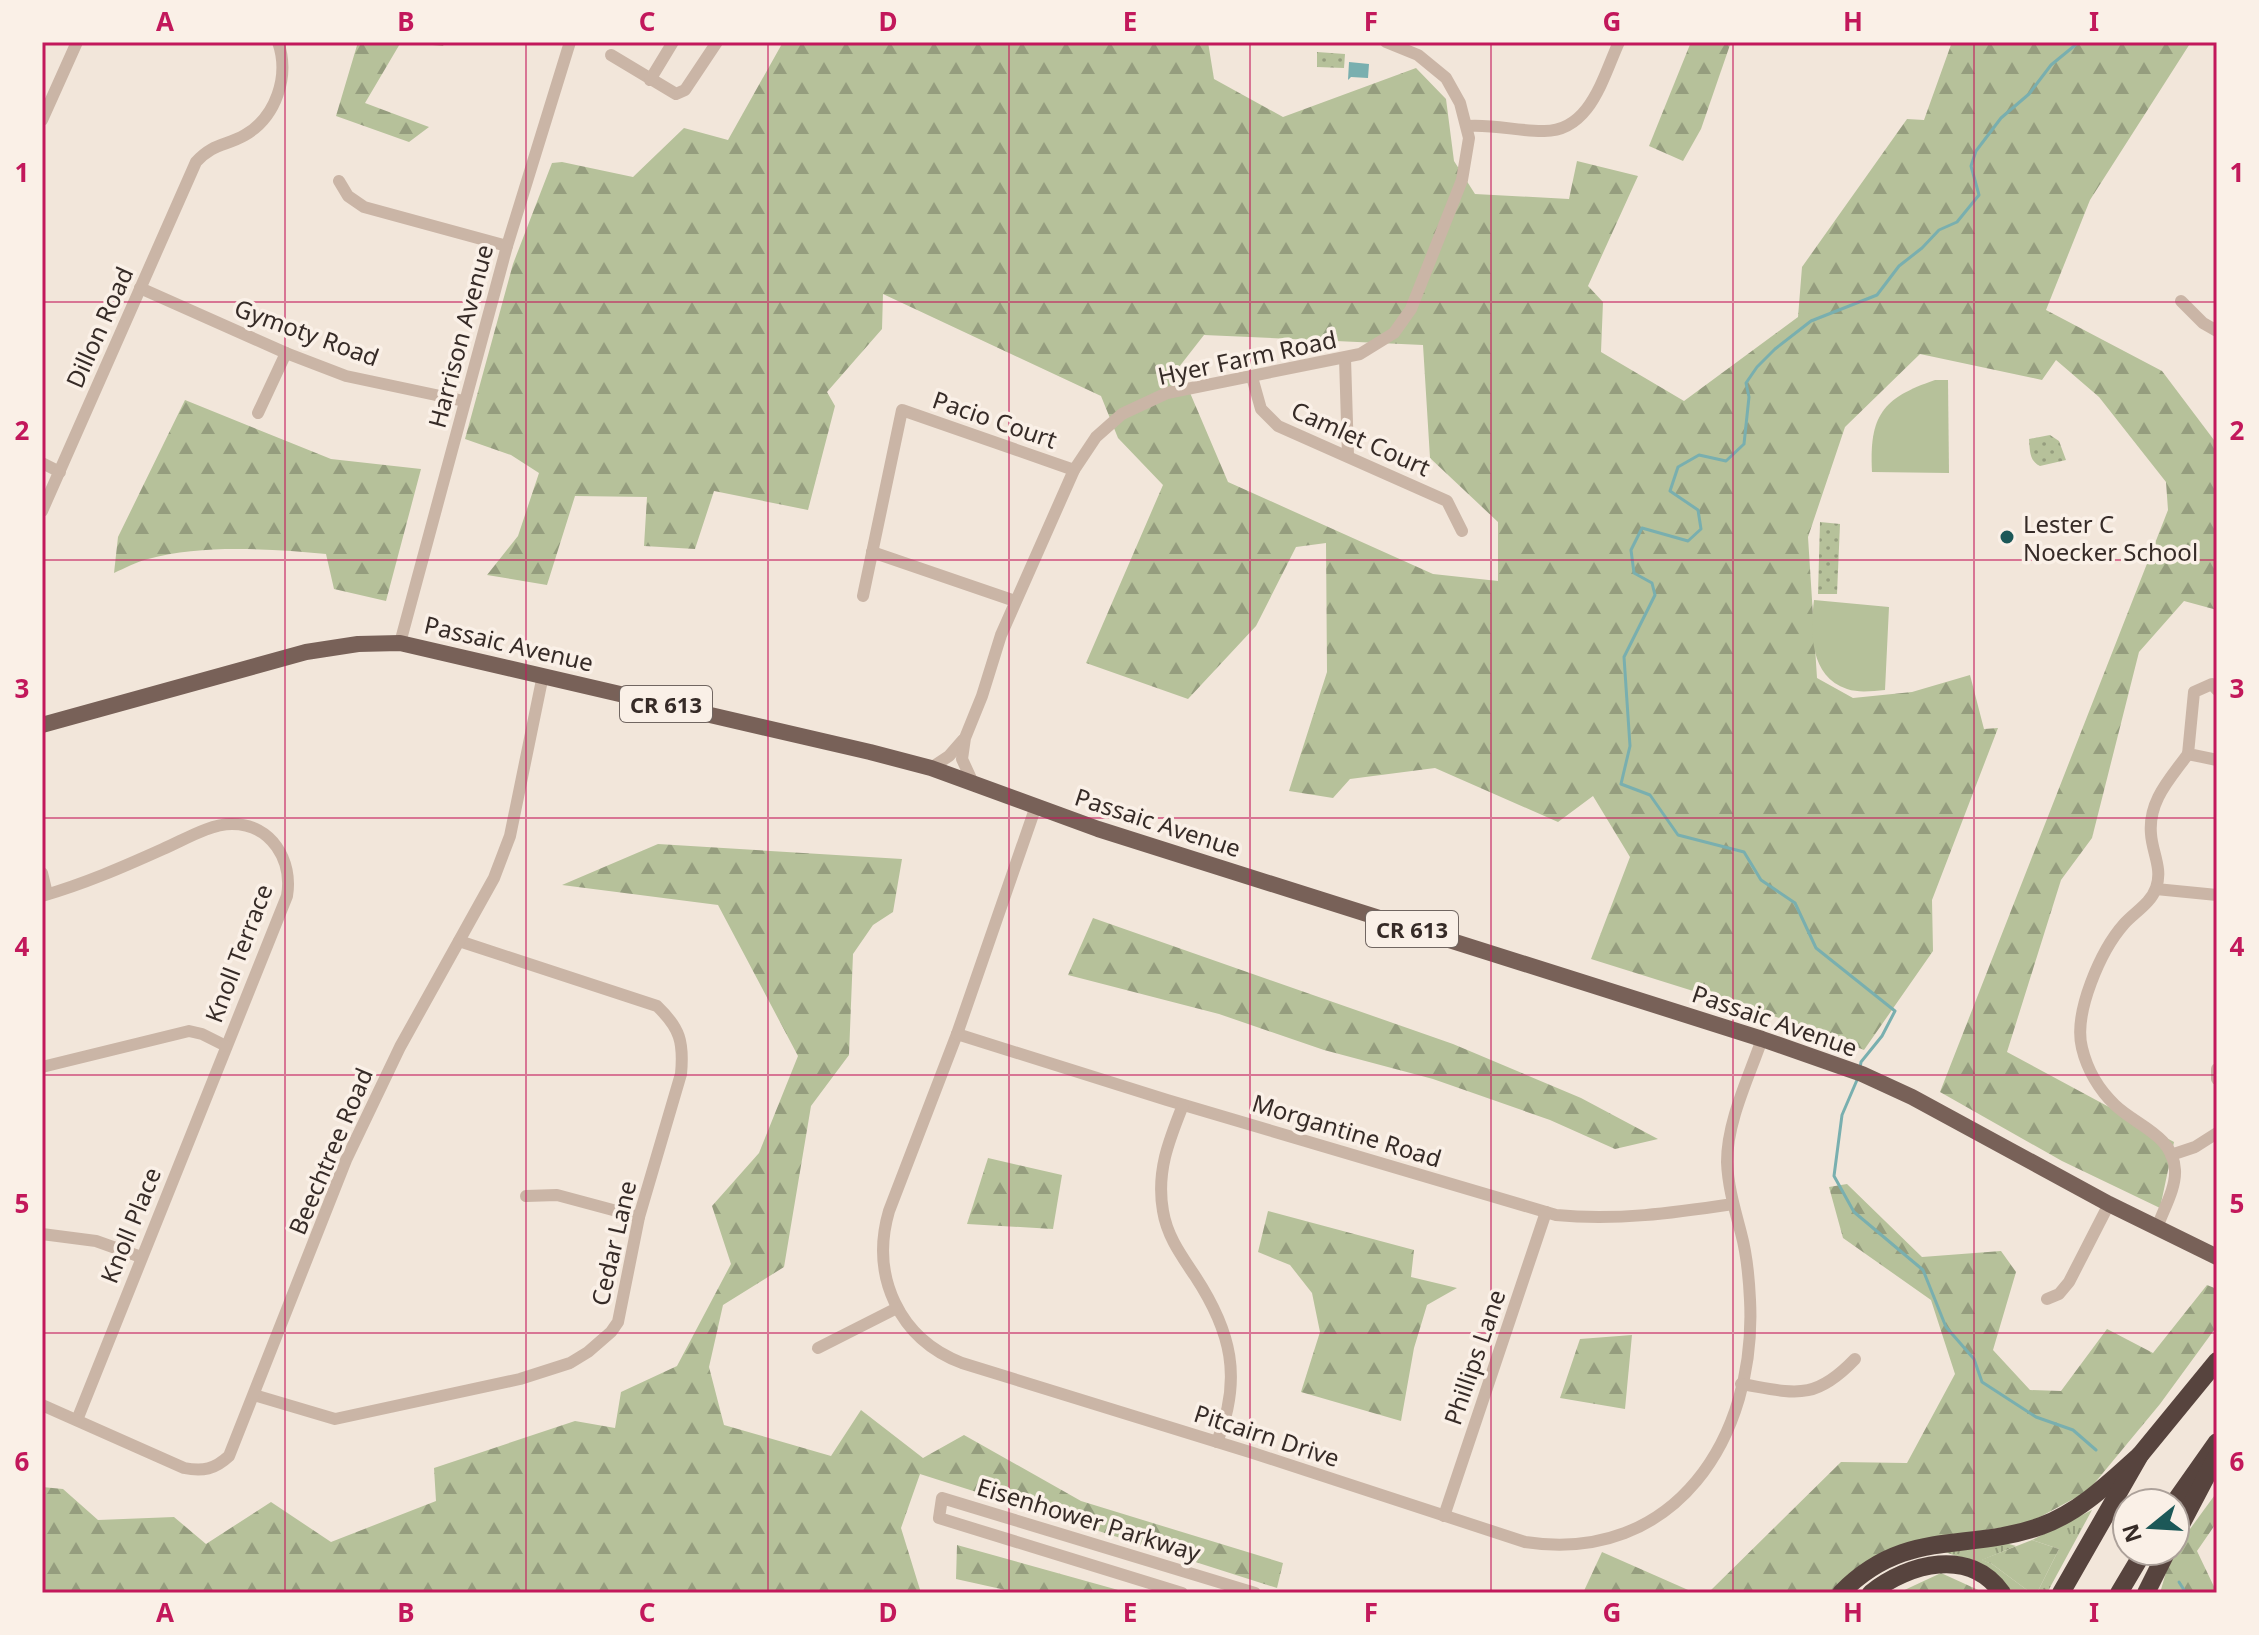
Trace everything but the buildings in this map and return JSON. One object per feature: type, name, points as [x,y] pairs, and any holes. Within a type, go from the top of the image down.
[{"type":"highway","points":[[1841,1593],[1874,1564],[1900,1552],[2022,1531],[2053,1521],[2099,1492],[2140,1455],[2217,1361]]},
{"type":"highway","points":[[2185,1487],[2217,1442]]},
{"type":"highway","points":[[2061,1593],[2140,1455]]},
{"type":"highway","points":[[2191,1506],[2217,1456]]},
{"type":"highway","points":[[1871,1593],[1902,1574],[1941,1564],[1977,1570],[1987,1575],[2002,1593]]},
{"type":"highway","points":[[2119,1593],[2134,1567]]},
{"type":"highway","points":[[2146,1593],[2159,1567]]},
{"type":"main road","name":"Passaic Avenue","points":[[42,725],[306,652],[358,644],[400,643],[931,768],[1098,829],[1762,1039],[1857,1072],[1912,1097],[2109,1204],[2217,1257]]},
{"type":"street","points":[[42,120],[77,42]]},
{"type":"street","name":"Dillon Road","points":[[42,511],[196,162],[212,147],[250,132],[267,115],[275,101],[282,78],[278,42]]},
{"type":"street","name":"Harrison Avenue","points":[[400,643],[507,246],[570,42]]},
{"type":"street","points":[[650,80],[673,42]]},
{"type":"street","points":[[611,55],[670,93],[682,93],[717,42]]},
{"type":"street","name":"Hyer Farm Road","points":[[973,783],[964,765],[965,738],[1015,601],[1074,470],[1096,437],[1135,407],[1167,393],[1345,358],[1369,350],[1401,326],[1411,309],[1462,180],[1469,149],[1467,126],[1460,103],[1446,78],[1409,45],[1386,42]]},
{"type":"street","points":[[1467,126],[1491,125],[1543,131],[1571,124],[1590,105],[1619,42]]},
{"type":"street","points":[[339,181],[348,196],[364,207],[507,246]]},
{"type":"street","name":"Gymoty Road","points":[[140,288],[286,353],[346,376],[464,401]]},
{"type":"street","points":[[2181,301],[2203,323],[2216,329]]},
{"type":"street","points":[[258,413],[286,353]]},
{"type":"street","points":[[1345,358],[1348,456]]},
{"type":"street","name":"Camlet Court","points":[[1252,377],[1257,399],[1270,420],[1278,426],[1447,501],[1462,531]]},
{"type":"street","name":"Pacio Court","points":[[863,596],[902,410],[1074,470]]},
{"type":"street","points":[[42,463],[60,472]]},
{"type":"street","points":[[872,552],[1015,601]]},
{"type":"street","name":"Beechtree Road","points":[[42,1405],[184,1468],[204,1470],[220,1464],[229,1456],[346,1160],[400,1047],[494,878],[510,836],[543,675]]},
{"type":"street","points":[[2157,1228],[2174,1180],[2175,1167],[2171,1155],[2157,1134],[2124,1112],[2106,1095],[2089,1068],[2081,1046],[2080,1024],[2099,966],[2111,941],[2156,889],[2159,871],[2151,836],[2155,800],[2188,754],[2192,728],[2191,697],[2205,685],[2212,684],[2217,690]]},
{"type":"street","name":"Hyer Farm Road","points":[[931,768],[949,756],[965,738]]},
{"type":"street","points":[[2188,754],[2217,760]]},
{"type":"street","name":"Pitcairn Drive","points":[[1036,806],[957,1034],[885,1225],[882,1262],[887,1286],[897,1308],[920,1338],[951,1359],[1507,1537],[1544,1545],[1581,1544],[1618,1536],[1668,1510],[1707,1469],[1726,1437],[1741,1384],[1749,1338],[1750,1304],[1748,1269],[1733,1204],[1727,1160],[1730,1136],[1762,1039]]},
{"type":"street","name":"Knoll Terrace","points":[[42,1067],[189,1031],[226,1046],[287,896],[289,873],[274,841],[254,828],[231,824],[90,881],[45,895]]},
{"type":"street","points":[[42,873],[45,895]]},
{"type":"street","points":[[2156,889],[2217,895]]},
{"type":"street","name":"Cedar Lane","points":[[254,1395],[335,1419],[520,1379],[570,1363],[611,1332],[618,1322],[639,1217],[681,1074],[679,1033],[657,1006],[459,941]]},
{"type":"street","name":"Morgantine Road","points":[[957,1034],[1183,1105],[1546,1212],[1584,1218],[1621,1218],[1733,1204]]},
{"type":"street","name":"Knoll Place","points":[[77,1420],[226,1046]]},
{"type":"street","points":[[2217,1069],[2217,1079]]},
{"type":"street","points":[[1183,1105],[1165,1155],[1161,1197],[1171,1239],[1214,1306],[1229,1350],[1230,1397],[1217,1442]]},
{"type":"street","points":[[2171,1155],[2195,1147],[2217,1133]]},
{"type":"street","points":[[526,1196],[557,1195],[639,1217]]},
{"type":"street","points":[[2047,1299],[2059,1294],[2069,1282],[2109,1204]]},
{"type":"street","name":"Phillips Lane","points":[[1444,1516],[1546,1212]]},
{"type":"street","points":[[42,1234],[96,1241],[141,1257]]},
{"type":"street","points":[[818,1348],[897,1308]]},
{"type":"street","points":[[1741,1384],[1801,1393],[1830,1381],[1855,1359]]},
{"type":"street","name":"Eisenhower Parkway","points":[[1182,1593],[939,1518],[942,1498],[1255,1593]]},
{"type":"green space","points":[[358,42],[401,42],[365,103],[429,127],[409,142],[336,116]]},
{"type":"green space","points":[[401,42],[445,42],[443,46]]},
{"type":"green space","points":[[783,42],[1208,42],[1214,79],[1283,117],[1416,68],[1446,99],[1454,161],[1475,194],[1569,199],[1577,161],[1638,176],[1588,286],[1603,302],[1601,352],[1684,401],[1798,317],[1802,267],[1907,119],[1924,120],[1952,42],[2191,42],[2090,200],[2046,310],[2162,371],[2217,444],[2217,610],[2184,601],[2139,652],[2092,838],[2061,880],[2007,1052],[2174,1142],[2160,1208],[2062,1161],[1940,1092],[2168,510],[2166,482],[2099,397],[2056,360],[2042,380],[1920,354],[1845,427],[1808,537],[1817,678],[1853,698],[1912,692],[1970,675],[1984,729],[1998,728],[1932,900],[1933,951],[1864,1050],[1805,1026],[1591,959],[1630,857],[1593,796],[1558,822],[1435,768],[1350,779],[1333,798],[1289,791],[1327,672],[1326,543],[1296,547],[1256,626],[1188,699],[1086,663],[1163,485],[1118,438],[1101,396],[883,294],[882,329],[827,392],[835,406],[808,510],[714,491],[695,549],[644,546],[647,497],[575,496],[547,585],[487,575],[518,536],[539,473],[511,455],[465,439],[513,264],[552,163],[562,162],[633,177],[684,128],[728,140]],"holes":[[[1204,335],[1423,345],[1430,458],[1498,522],[1498,581],[1433,574],[1228,482],[1179,367]]]},
{"type":"green space","points":[[1691,42],[1731,42],[1701,129],[1683,161],[1649,146]]},
{"type":"green space","points":[[1317,52],[1345,54],[1344,68],[1317,67]]},
{"type":"green space","points":[[1935,380],[1948,380],[1949,473],[1872,472],[1873,437],[1882,412],[1902,394]]},
{"type":"green space","points":[[185,400],[331,459],[421,469],[386,601],[334,589],[326,554],[260,549],[191,551],[144,560],[114,573],[118,537]]},
{"type":"green space","points":[[2050,435],[2059,441],[2066,460],[2040,466],[2032,458],[2029,439]]},
{"type":"green space","points":[[1820,522],[1840,524],[1837,594],[1818,594]]},
{"type":"green space","points":[[1814,600],[1889,607],[1885,690],[1847,689],[1826,675],[1815,652],[1812,626]]},
{"type":"green space","points":[[658,844],[902,859],[893,912],[873,925],[853,954],[849,1055],[811,1106],[784,1267],[723,1305],[709,1367],[724,1425],[831,1456],[861,1410],[923,1458],[964,1435],[1081,1501],[1283,1563],[1277,1588],[920,1474],[901,1528],[921,1593],[42,1593],[42,1487],[63,1489],[98,1520],[174,1517],[206,1544],[271,1502],[331,1542],[436,1501],[434,1468],[575,1421],[615,1428],[621,1392],[677,1366],[731,1264],[712,1206],[759,1153],[798,1056],[718,905],[562,885]]},
{"type":"green space","points":[[1093,918],[1453,1044],[1581,1098],[1658,1139],[1615,1149],[1550,1120],[1433,1079],[1324,1050],[1219,1014],[1068,975]]},
{"type":"green space","points":[[988,1158],[1062,1175],[1053,1229],[967,1224]]},
{"type":"green space","points":[[1847,1184],[1922,1257],[2001,1251],[2016,1272],[1993,1350],[2030,1390],[2061,1391],[2107,1329],[2153,1353],[2207,1285],[2217,1289],[2217,1326],[2160,1404],[2088,1491],[2027,1524],[1929,1538],[1879,1555],[1832,1593],[1708,1593],[1841,1462],[1907,1463],[1955,1374],[1931,1300],[1843,1238],[1829,1187]]},
{"type":"green space","points":[[1268,1211],[1414,1250],[1411,1277],[1457,1288],[1427,1305],[1414,1348],[1401,1421],[1301,1392],[1320,1332],[1312,1293],[1290,1265],[1258,1252]]},
{"type":"green space","points":[[1632,1335],[1625,1409],[1560,1398],[1580,1339]]},
{"type":"green space","points":[[2217,1492],[2217,1522],[2197,1551],[2217,1593],[2160,1593],[2168,1567],[2191,1567],[2191,1528]]},
{"type":"green space","points":[[2092,1510],[2047,1593],[2037,1593],[2059,1549],[2032,1540]]},
{"type":"green space","points":[[2032,1540],[2059,1549],[2037,1593],[2031,1593],[1992,1564],[1981,1560]]},
{"type":"green space","points":[[2002,1542],[2016,1546],[1982,1560],[2031,1593],[2010,1593],[1971,1561],[1939,1550]]},
{"type":"green space","points":[[957,1545],[1129,1593],[1019,1593],[956,1579]]},
{"type":"green space","points":[[1602,1552],[1695,1593],[1583,1593]]},
{"type":"green space","points":[[1941,1573],[1985,1593],[1898,1593]]},
{"type":"water","points":[[1349,62],[1369,64],[1368,78],[1351,77],[1348,80]]},
{"type":"waterway","points":[[1860,1068],[1895,1011],[1816,948],[1795,903],[1761,880],[1744,852],[1678,835],[1650,795],[1621,784],[1630,746],[1624,657],[1655,595],[1652,583],[1634,573],[1631,550],[1642,528],[1688,541],[1701,529],[1698,510],[1670,491],[1678,467],[1699,455],[1726,461],[1744,444],[1749,397],[1746,383],[1757,367],[1811,321],[1877,295],[1899,266],[1939,230],[1957,222],[1979,195],[1971,166],[1976,151],[2001,118],[2029,94],[2051,65],[2079,42]]},
{"type":"waterway","points":[[1857,1080],[1842,1115],[1834,1176],[1854,1212],[1923,1270],[1946,1327],[1974,1359],[1982,1382],[2036,1417],[2073,1430],[2096,1450]]},
{"type":"waterway","points":[[2179,1582],[2186,1593]]},
{"type":"place","name":"Lester C Noecker School","points":[[2007,537]]}]
